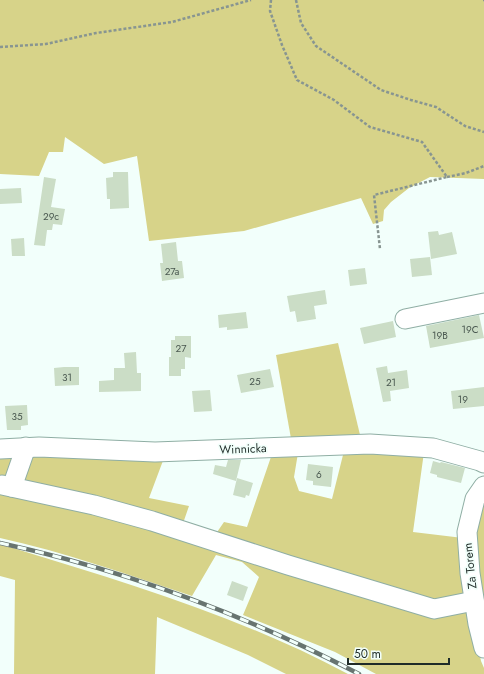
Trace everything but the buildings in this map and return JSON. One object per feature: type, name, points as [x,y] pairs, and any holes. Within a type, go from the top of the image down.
[{"type":"street","points":[[405,319],[484,304]]},
{"type":"street","name":"Winnicka","points":[[0,449],[39,447],[155,452],[370,444],[433,448],[484,463]]},
{"type":"street","points":[[26,448],[7,486],[94,505],[152,521],[288,565],[434,609],[474,601]]},
{"type":"street","name":"Za Torem","points":[[484,486],[475,499],[467,532],[474,601],[484,648]]},
{"type":"path","points":[[0,47],[46,44],[96,33],[172,22],[251,0]]},
{"type":"path","points":[[271,0],[270,11],[282,45],[297,80],[334,100],[370,127],[422,142],[446,177]]},
{"type":"path","points":[[296,0],[301,23],[316,46],[381,90],[436,107],[465,126],[484,132]]},
{"type":"path","points":[[380,249],[374,195],[466,173],[484,166]]},
{"type":"shaded area","points":[[0,0],[484,0],[484,179],[430,177],[409,188],[391,202],[384,210],[383,221],[373,224],[361,198],[244,231],[149,241],[137,156],[104,164],[65,137],[63,152],[49,152],[39,176],[0,174]]},
{"type":"shaded area","points":[[338,343],[361,439],[292,444],[276,355]]},
{"type":"shaded area","points":[[344,451],[424,452],[413,532],[463,538],[468,592],[484,674],[376,674],[335,652],[243,615],[259,577],[242,562],[216,555],[192,596],[72,557],[0,538],[0,453],[164,458],[149,498],[189,506],[180,532],[213,538],[224,522],[247,527],[272,454],[298,453],[294,477],[299,491],[332,499]]},
{"type":"shaded area","points":[[484,494],[484,629],[471,531]]},
{"type":"shaded area","points":[[0,545],[99,574],[225,618],[267,635],[348,674],[286,674],[248,655],[157,617],[155,674],[14,674],[15,580],[0,576]]},
{"type":"railway","points":[[0,543],[93,567],[184,596],[273,632],[359,674]]}]
